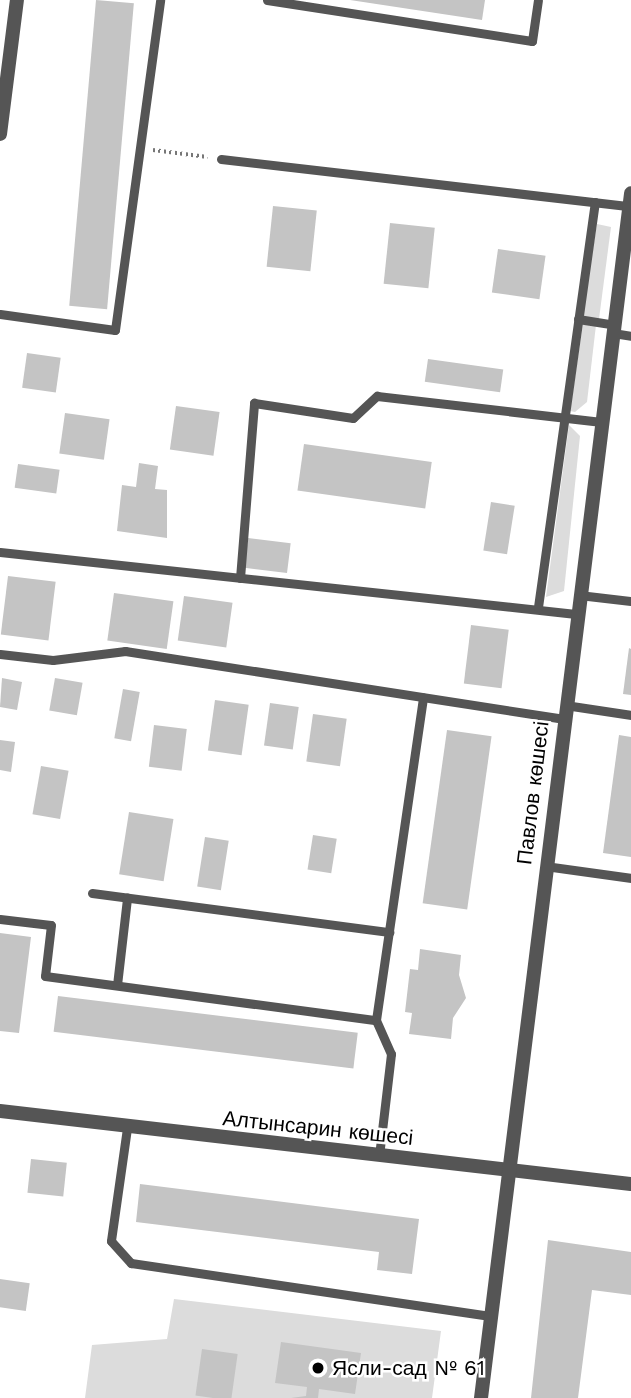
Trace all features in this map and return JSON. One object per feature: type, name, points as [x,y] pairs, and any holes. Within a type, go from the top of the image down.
[{"type":"street","points":[[0,134],[6,44],[17,0]]},
{"type":"street","name":"Павлов көшесі","points":[[481,1398],[506,1169],[630,200]]},
{"type":"street","name":"Алтынсарин көшесі","points":[[0,1111],[127,1128],[631,1184]]},
{"type":"lane","points":[[0,314],[115,330],[160,0]]},
{"type":"lane","points":[[267,0],[532,41],[538,0]]},
{"type":"lane","points":[[221,159],[595,202],[630,200]]},
{"type":"lane","points":[[538,607],[595,202]]},
{"type":"lane","points":[[578,319],[631,336]]},
{"type":"lane","points":[[240,578],[254,403],[353,418],[377,396],[602,422]]},
{"type":"lane","points":[[0,551],[538,607],[576,614]]},
{"type":"lane","points":[[579,595],[631,601]]},
{"type":"lane","points":[[0,653],[53,660],[125,651],[423,697],[564,712],[631,715]]},
{"type":"lane","points":[[379,1156],[391,1054],[376,1020],[423,697]]},
{"type":"lane","points":[[545,866],[631,878]]},
{"type":"lane","points":[[92,893],[388,932]]},
{"type":"lane","points":[[117,985],[127,898]]},
{"type":"lane","points":[[0,919],[51,925],[46,976],[376,1020]]},
{"type":"lane","points":[[127,1128],[111,1241],[131,1263],[490,1316]]},
{"type":"path","points":[[139,149],[221,159]]},
{"type":"shaded area","points":[[597,224],[611,227],[599,319],[582,317]]},
{"type":"shaded area","points":[[583,324],[596,325],[587,402],[575,412],[570,411]]},
{"type":"shaded area","points":[[569,425],[580,436],[564,591],[546,597]]},
{"type":"shaded area","points":[[174,1299],[441,1331],[432,1398],[85,1398],[92,1345],[167,1339]]},
{"type":"building","points":[[96,0],[134,3],[107,309],[69,306]]},
{"type":"building","points":[[350,0],[485,0],[482,20]]},
{"type":"building","points":[[273,206],[317,211],[310,271],[267,267]]},
{"type":"building","points":[[390,223],[435,228],[428,288],[384,284]]},
{"type":"building","points":[[498,249],[546,256],[539,299],[492,293]]},
{"type":"building","points":[[27,353],[61,358],[56,392],[22,388]]},
{"type":"building","points":[[428,359],[503,370],[500,392],[425,382]]},
{"type":"building","points":[[176,406],[220,412],[213,456],[170,450]]},
{"type":"building","points":[[65,413],[110,419],[104,460],[59,454]]},
{"type":"building","points":[[304,444],[432,462],[425,508],[297,491]]},
{"type":"building","points":[[139,463],[158,466],[155,489],[167,490],[167,538],[117,531],[122,485],[136,487]]},
{"type":"building","points":[[18,464],[60,470],[56,494],[15,488]]},
{"type":"building","points":[[491,502],[515,506],[507,554],[483,550]]},
{"type":"building","points":[[248,538],[291,543],[287,573],[244,568]]},
{"type":"building","points":[[8,576],[56,582],[48,640],[1,635]]},
{"type":"building","points":[[114,593],[173,601],[167,649],[107,641]]},
{"type":"building","points":[[184,596],[233,603],[226,647],[178,641]]},
{"type":"building","points":[[471,625],[509,630],[502,688],[464,684]]},
{"type":"building","points":[[629,648],[631,649],[631,695],[623,694]]},
{"type":"building","points":[[2,678],[22,682],[17,710],[0,707]]},
{"type":"building","points":[[55,678],[83,683],[77,715],[49,710]]},
{"type":"building","points":[[123,689],[140,692],[131,741],[114,738]]},
{"type":"building","points":[[215,700],[249,705],[242,755],[208,751]]},
{"type":"building","points":[[270,703],[299,707],[293,750],[264,746]]},
{"type":"building","points":[[313,714],[347,719],[340,766],[306,762]]},
{"type":"building","points":[[154,725],[187,729],[182,771],[149,767]]},
{"type":"building","points":[[447,730],[492,736],[467,910],[423,903]]},
{"type":"building","points":[[619,735],[631,737],[631,857],[603,853]]},
{"type":"building","points":[[0,740],[15,742],[11,772],[0,770]]},
{"type":"building","points":[[41,766],[69,771],[60,819],[32,814]]},
{"type":"building","points":[[129,812],[173,819],[164,881],[119,874]]},
{"type":"building","points":[[313,835],[337,839],[331,873],[308,870]]},
{"type":"building","points":[[205,837],[229,841],[221,890],[197,886]]},
{"type":"building","points":[[0,933],[31,937],[19,1033],[0,1031]]},
{"type":"building","points":[[420,949],[461,955],[459,975],[466,998],[453,1018],[451,1039],[409,1034],[412,1013],[405,1012],[410,969],[418,970]]},
{"type":"building","points":[[58,996],[358,1033],[353,1069],[54,1032]]},
{"type":"building","points":[[31,1159],[67,1163],[63,1197],[27,1193]]},
{"type":"building","points":[[140,1184],[419,1219],[412,1274],[377,1270],[379,1252],[136,1222]]},
{"type":"building","points":[[548,1240],[631,1252],[631,1295],[592,1290],[578,1398],[531,1398]]},
{"type":"building","points":[[0,1279],[30,1283],[26,1311],[0,1307]]},
{"type":"building","name":"Ясли-сад № 61","points":[[281,1342],[361,1353],[355,1394],[319,1389],[318,1398],[291,1398],[306,1396],[307,1387],[275,1383]]},
{"type":"building","points":[[202,1349],[238,1354],[231,1398],[195,1396]]},
{"type":"place","name":"Ясли-сад № 61","points":[[318,1368]]}]
